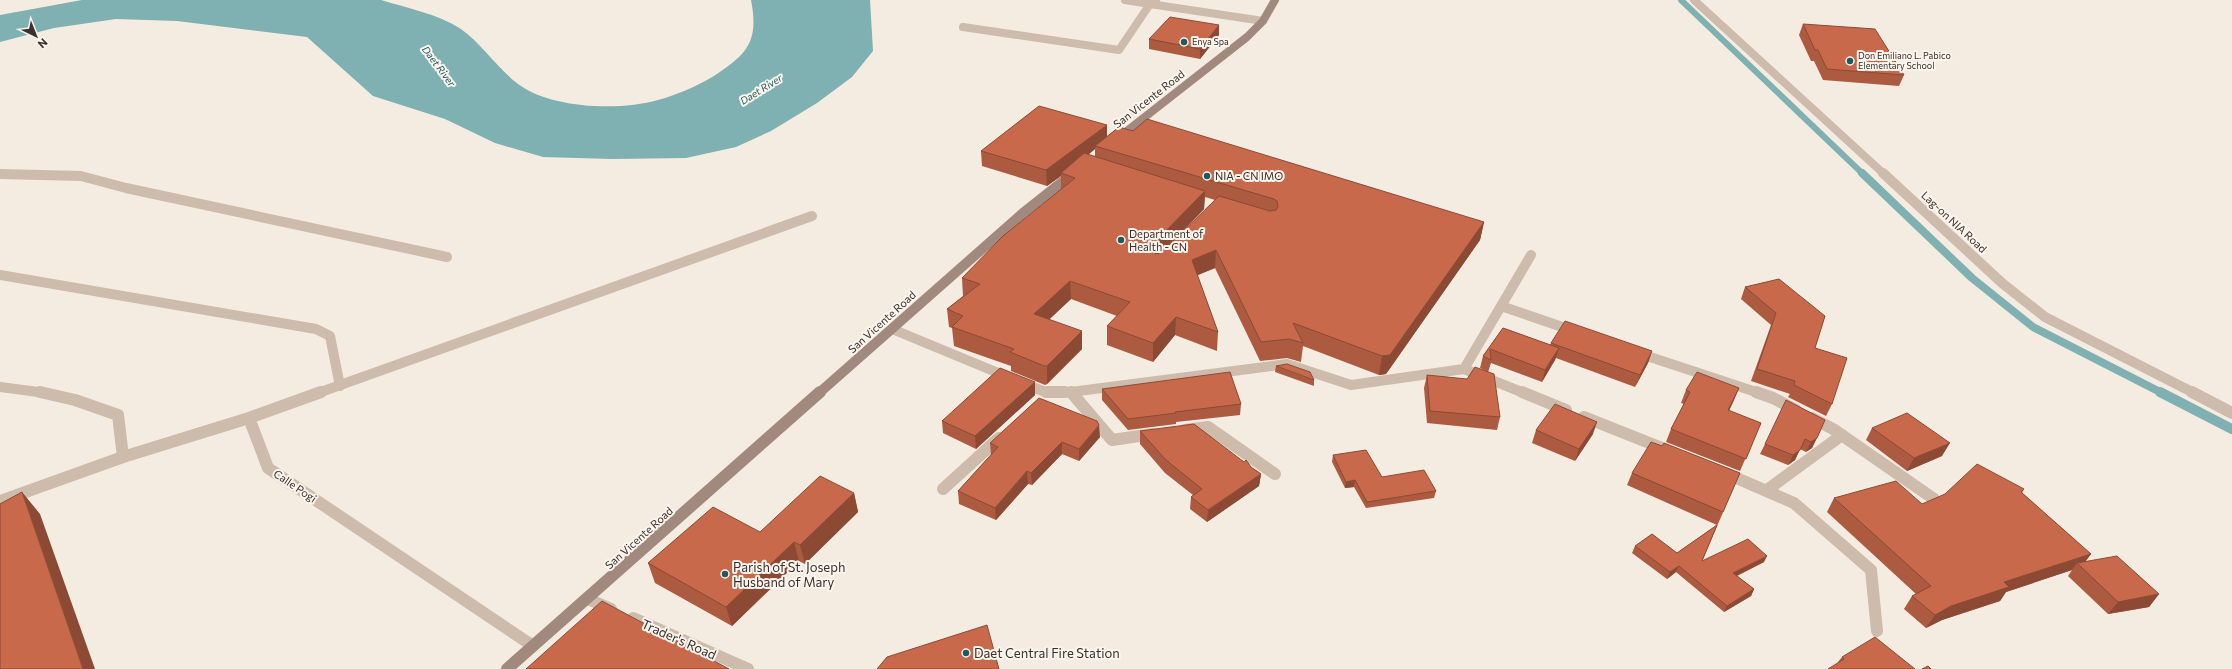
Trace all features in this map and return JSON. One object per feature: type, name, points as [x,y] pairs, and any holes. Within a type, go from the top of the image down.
[{"type":"main road","name":"San Vicente Road","points":[[1109,145],[1247,37],[1263,21],[1275,0]]},
{"type":"main road","name":"San Vicente Road","points":[[507,669],[1023,213],[1078,170]]},
{"type":"street","points":[[1125,0],[1153,2],[1263,21]]},
{"type":"street","name":"Lag-on NIA Road","points":[[1694,0],[2002,283],[2046,317],[2232,413]]},
{"type":"street","points":[[963,27],[1119,50],[1153,2]]},
{"type":"street","points":[[0,174],[81,176],[126,188],[447,257]]},
{"type":"street","points":[[0,501],[122,457],[249,418],[812,216]]},
{"type":"street","points":[[1464,369],[1531,255]]},
{"type":"street","points":[[0,275],[316,329],[330,336],[340,386]]},
{"type":"street","points":[[1501,306],[1584,334]]},
{"type":"street","points":[[892,329],[1048,394],[1282,364],[1287,364],[1351,385],[1464,369],[1671,452]]},
{"type":"street","points":[[1629,350],[1773,398],[1842,435],[1934,499]]},
{"type":"street","points":[[0,387],[28,390],[96,404],[118,415],[122,457]]},
{"type":"street","points":[[1071,392],[1112,440],[1208,427],[1275,474]]},
{"type":"street","points":[[1036,404],[1048,394]]},
{"type":"street","name":"Calle Pogi","points":[[249,418],[268,468],[533,646]]},
{"type":"street","points":[[943,489],[1007,430]]},
{"type":"street","points":[[1767,490],[1842,435]]},
{"type":"street","points":[[1715,469],[1767,490],[1794,503],[1871,570],[1877,631]]},
{"type":"street","name":"Trader's Road","points":[[588,599],[748,669]]},
{"type":"water","name":"Daet River","points":[[82,0],[381,0],[432,15],[461,29],[476,42],[510,78],[532,92],[549,99],[586,106],[624,106],[658,100],[687,90],[714,76],[735,61],[748,45],[752,36],[753,26],[751,0],[870,0],[873,51],[852,77],[817,103],[771,131],[736,147],[686,158],[612,159],[543,157],[495,143],[445,119],[373,96],[307,37],[177,21],[116,19],[54,28],[0,42],[0,15]]},
{"type":"building","points":[[1170,17],[1219,25],[1200,49],[1149,39]]},
{"type":"building","points":[[1803,24],[1875,29],[1904,75],[1827,69],[1818,50],[1815,50]]},
{"type":"building","points":[[1039,106],[1107,125],[1046,170],[981,151]]},
{"type":"building","points":[[1147,119],[1484,222],[1390,355],[1382,356],[1293,323],[1303,343],[1289,339],[1261,342],[1216,250],[1192,260],[1218,332],[1176,317],[1153,343],[1107,326],[1130,302],[1070,281],[1034,314],[1082,331],[1047,366],[1010,352],[1014,349],[952,327],[963,316],[947,309],[980,284],[962,278],[1003,236],[1075,178],[1061,173],[1084,153],[1205,191],[1153,244],[1151,249],[1156,254],[1162,252],[1219,196],[1270,211],[1276,210],[1278,207],[1277,201],[1274,199],[1095,146],[1119,127],[1133,131]]},
{"type":"building","points":[[1779,279],[1825,316],[1815,348],[1847,358],[1832,404],[1794,385],[1795,381],[1757,369],[1776,313],[1745,287]]},
{"type":"building","points":[[1565,321],[1652,351],[1640,375],[1551,343]]},
{"type":"building","points":[[1503,328],[1559,348],[1545,370],[1490,349],[1491,360],[1483,356]]},
{"type":"building","points":[[1287,364],[1310,372],[1314,380],[1276,366]]},
{"type":"building","points":[[1475,367],[1494,374],[1500,417],[1430,411],[1427,375],[1467,379]]},
{"type":"building","points":[[1000,368],[1035,382],[975,436],[942,421]]},
{"type":"building","points":[[1230,372],[1241,404],[1128,419],[1102,389]]},
{"type":"building","points":[[1697,372],[1739,388],[1728,410],[1761,423],[1746,459],[1671,429],[1690,392],[1686,390]]},
{"type":"building","points":[[1039,398],[1097,421],[1099,425],[1079,449],[1062,442],[1031,473],[1027,471],[995,508],[958,491],[998,447],[990,443]]},
{"type":"building","points":[[1786,400],[1825,420],[1817,438],[1811,442],[1805,439],[1800,450],[1793,455],[1765,444]]},
{"type":"building","points":[[1555,404],[1597,422],[1579,449],[1536,430]]},
{"type":"building","points":[[1907,413],[1950,443],[1914,458],[1872,428]]},
{"type":"building","points":[[1194,424],[1244,462],[1246,460],[1251,467],[1261,474],[1208,510],[1191,497],[1202,489],[1166,460],[1140,431]]},
{"type":"building","points":[[1651,442],[1662,446],[1664,443],[1740,473],[1723,512],[1632,473]]},
{"type":"building","points":[[1366,450],[1382,477],[1424,470],[1436,491],[1367,502],[1355,480],[1346,482],[1333,455]]},
{"type":"building","points":[[1977,464],[2024,489],[2021,492],[2091,554],[2004,582],[2009,587],[1951,606],[1935,615],[1912,596],[1931,586],[1834,498],[1896,481],[1922,504],[1945,494]]},
{"type":"building","points":[[820,476],[854,493],[800,545],[794,542],[726,607],[648,563],[713,507],[760,532]]},
{"type":"building","points":[[22,492],[83,669],[0,669],[0,504]]},
{"type":"building","points":[[1717,525],[1702,561],[1748,539],[1767,556],[1733,573],[1754,589],[1727,606],[1679,566],[1670,572],[1635,546],[1652,534],[1677,553]]},
{"type":"building","points":[[2117,556],[2159,594],[2118,602],[2077,563]]},
{"type":"building","points":[[602,601],[729,669],[526,669]]},
{"type":"building","points":[[987,625],[999,669],[877,669],[887,657]]},
{"type":"building","points":[[1875,637],[1915,669],[1828,669],[1844,659],[1842,657]]},
{"type":"building","points":[[1928,666],[1931,669],[1922,669]]},
{"type":"waterway","points":[[1681,0],[1863,174]]},
{"type":"waterway","points":[[1862,173],[1972,278],[2033,327],[2162,393]]},
{"type":"waterway","points":[[2160,392],[2232,429]]},
{"type":"place","name":"Enya Spa","points":[[1184,42]]},
{"type":"place","name":"Don Emiliano L. Pabico Elementary School","points":[[1850,61]]},
{"type":"place","name":"NIA - CN IMO","points":[[1207,176]]},
{"type":"place","name":"Department of Health - CN","points":[[1121,240]]},
{"type":"place","name":"Parish of St. Joseph Husband of Mary","points":[[725,574]]},
{"type":"place","name":"Daet Central Fire Station","points":[[966,653]]}]
